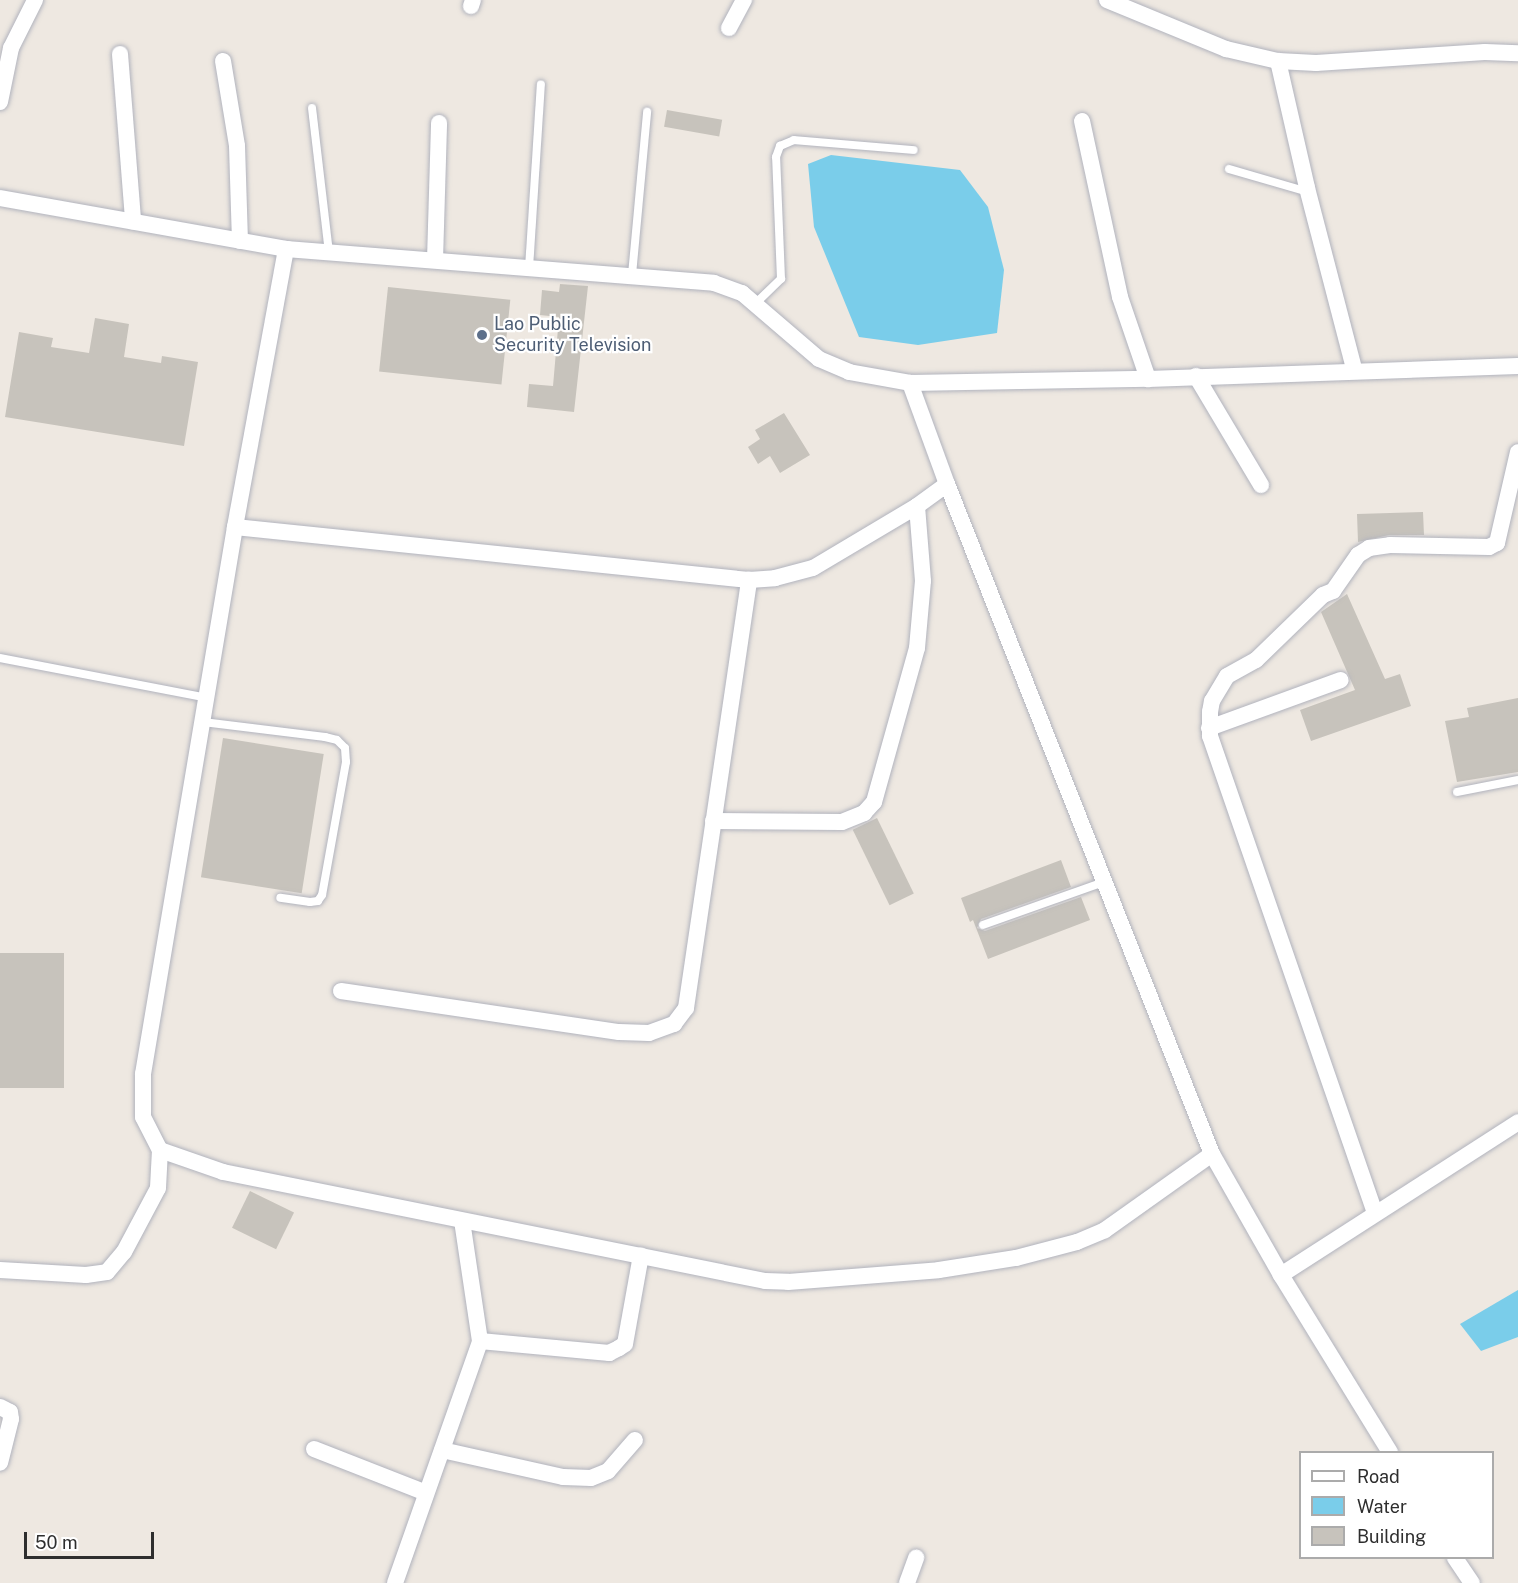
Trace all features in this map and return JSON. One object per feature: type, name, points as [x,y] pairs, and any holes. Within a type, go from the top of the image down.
[{"type":"street","points":[[0,102],[11,48],[35,0]]},
{"type":"street","points":[[729,28],[744,0]]},
{"type":"street","points":[[1107,0],[1226,49],[1278,61],[1316,63],[1485,52],[1518,53]]},
{"type":"street","points":[[120,54],[133,221]]},
{"type":"street","points":[[223,61],[237,146],[240,241]]},
{"type":"street","points":[[1278,61],[1308,192],[1354,369]]},
{"type":"street","points":[[1082,121],[1120,297],[1148,379]]},
{"type":"street","points":[[435,260],[439,123]]},
{"type":"street","points":[[0,198],[286,249],[714,283],[742,293],[756,303],[819,359],[849,372],[910,383],[1148,379],[1354,369],[1518,366]]},
{"type":"street","points":[[0,1270],[86,1275],[107,1272],[124,1252],[158,1188],[160,1150],[143,1117],[143,1074],[286,249]]},
{"type":"street","points":[[1196,376],[1261,485]]},
{"type":"street","points":[[910,383],[947,484],[1212,1154],[1281,1275],[1389,1451]]},
{"type":"street","points":[[1375,1213],[1210,736],[1212,701],[1227,676],[1256,660],[1323,595],[1333,591],[1358,555],[1368,548],[1390,545],[1489,547],[1497,543],[1518,452]]},
{"type":"street","points":[[236,527],[750,580],[798,574],[813,568],[917,506],[947,484]]},
{"type":"street","points":[[713,821],[842,822],[864,813],[874,802],[917,648],[923,581],[917,506]]},
{"type":"street","points":[[341,991],[619,1032],[649,1033],[674,1024],[686,1008],[750,580]]},
{"type":"street","points":[[1209,728],[1341,680]]},
{"type":"street","points":[[1281,1275],[1518,1122]]},
{"type":"street","points":[[160,1150],[223,1172],[297,1185],[462,1221],[765,1281],[788,1282],[939,1270],[1016,1258],[1077,1242],[1105,1230],[1212,1154]]},
{"type":"street","points":[[394,1583],[480,1341],[462,1221]]},
{"type":"street","points":[[480,1341],[609,1353],[619,1348],[625,1344],[641,1255]]},
{"type":"street","points":[[0,1407],[10,1412],[11,1419],[0,1463]]},
{"type":"street","points":[[442,1450],[563,1477],[591,1478],[608,1471],[635,1440]]},
{"type":"street","points":[[314,1449],[426,1493]]},
{"type":"street","points":[[907,1583],[916,1558]]},
{"type":"street","points":[[1456,1559],[1472,1583]]},
{"type":"lane","points":[[529,268],[541,84]]},
{"type":"lane","points":[[312,108],[329,252]]},
{"type":"lane","points":[[632,275],[647,112]]},
{"type":"lane","points":[[756,303],[781,279],[776,157],[780,146],[794,140],[914,150]]},
{"type":"lane","points":[[1229,169],[1308,192]]},
{"type":"lane","points":[[0,658],[208,698]]},
{"type":"lane","points":[[203,722],[325,737],[337,740],[345,748],[346,762],[322,895],[318,900],[310,902],[280,898]]},
{"type":"lane","points":[[1457,792],[1518,780]]},
{"type":"lane","points":[[983,925],[1104,882]]},
{"type":"water","points":[[831,155],[960,170],[988,207],[1004,270],[997,333],[918,345],[859,337],[814,227],[808,164]]},
{"type":"water","points":[[1518,1290],[1518,1337],[1481,1351],[1460,1324]]},
{"type":"building","points":[[667,110],[722,120],[719,136],[664,127]]},
{"type":"building","points":[[560,284],[588,286],[574,412],[527,407],[529,384],[553,386],[559,317],[540,315],[542,290],[559,292]]},
{"type":"building","name":"Lao Public Security Television","points":[[388,287],[510,300],[501,384],[379,372]]},
{"type":"building","points":[[95,318],[129,324],[124,357],[161,363],[162,356],[198,362],[184,446],[5,417],[19,332],[53,338],[51,347],[89,353]]},
{"type":"building","points":[[784,413],[810,455],[780,473],[770,456],[758,464],[748,447],[760,439],[755,430]]},
{"type":"building","points":[[1423,512],[1424,535],[1389,535],[1358,542],[1357,514]]},
{"type":"building","points":[[1347,594],[1385,679],[1400,674],[1411,706],[1311,741],[1300,710],[1355,690],[1321,612]]},
{"type":"building","points":[[1518,698],[1518,772],[1457,782],[1445,721],[1469,717],[1467,708]]},
{"type":"building","points":[[223,738],[324,754],[302,893],[201,877]]},
{"type":"building","points":[[877,818],[914,893],[890,905],[853,830]]},
{"type":"building","points":[[1061,860],[1071,887],[981,919],[977,928],[985,931],[1081,897],[1090,920],[988,959],[973,920],[970,922],[961,898]]},
{"type":"building","points":[[0,953],[64,953],[64,1088],[0,1088]]},
{"type":"building","points":[[250,1191],[294,1212],[276,1249],[232,1228]]},
{"type":"place","name":"Lao Public Security Television","points":[[482,335]]}]
